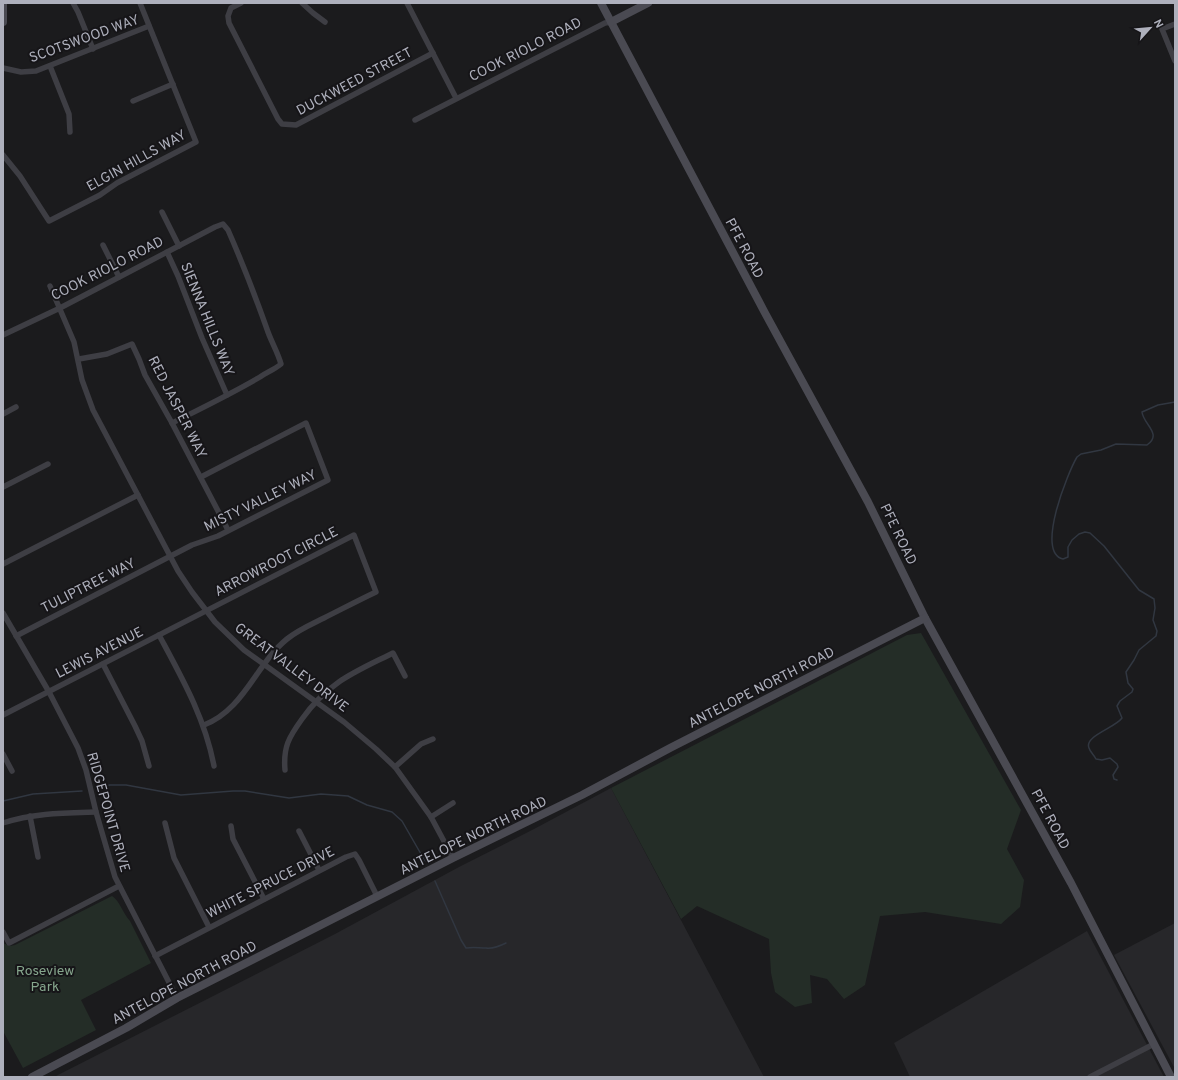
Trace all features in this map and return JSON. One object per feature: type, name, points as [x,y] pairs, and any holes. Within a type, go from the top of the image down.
[{"type":"main road","points":[[3,3],[3,22]]},
{"type":"main road","name":"PFE ROAD","points":[[601,3],[765,313],[868,502],[925,618],[1033,812],[1171,1077]]},
{"type":"main road","name":"COOK RIOLO ROAD","points":[[611,22],[648,3]]},
{"type":"main road","name":"ANTELOPE NORTH ROAD","points":[[32,1077],[126,1028],[177,998],[452,858],[582,795],[670,748],[925,618]]},
{"type":"street","points":[[73,3],[93,49]]},
{"type":"street","name":"ELGIN HILLS WAY","points":[[3,155],[20,176],[49,221],[100,195],[117,183],[196,142],[140,3]]},
{"type":"street","name":"DUCKWEED STREET","points":[[241,3],[231,8],[228,16],[229,23],[278,119],[282,124],[296,125],[433,53]]},
{"type":"street","points":[[302,3],[326,22]]},
{"type":"street","points":[[407,3],[456,98]]},
{"type":"street","name":"COOK RIOLO ROAD","points":[[415,120],[605,23],[611,22]]},
{"type":"street","points":[[1175,24],[1162,29],[1175,61]]},
{"type":"street","name":"SCOTSWOOD WAY","points":[[3,68],[21,72],[29,72],[50,66],[149,26]]},
{"type":"street","points":[[50,66],[69,114],[70,132]]},
{"type":"street","points":[[133,100],[173,84]]},
{"type":"street","points":[[162,212],[179,246]]},
{"type":"street","name":"COOK RIOLO ROAD","points":[[3,335],[60,308],[223,224],[228,230],[251,285],[281,364],[275,369],[227,395]]},
{"type":"street","points":[[102,245],[119,277]]},
{"type":"street","name":"SIENNA HILLS WAY","points":[[167,252],[227,395]]},
{"type":"street","name":"GREAT VALLEY DRIVE","points":[[50,286],[74,342],[79,359],[82,380],[92,410],[188,587],[215,622],[244,650],[362,736],[394,767],[431,816],[452,858]]},
{"type":"street","name":"RED JASPER WAY","points":[[79,359],[107,354],[132,344],[140,359],[145,375],[228,530]]},
{"type":"street","points":[[172,423],[227,395]]},
{"type":"street","points":[[3,414],[16,407]]},
{"type":"street","name":"MISTY VALLEY WAY","points":[[170,556],[192,545],[218,536],[328,480],[306,423],[200,477]]},
{"type":"street","points":[[4,485],[48,464]]},
{"type":"street","points":[[3,564],[138,495]]},
{"type":"street","name":"ARROWROOT CIRCLE","points":[[206,610],[354,535],[376,592],[294,634],[278,649],[265,665]]},
{"type":"street","name":"TULIPTREE WAY","points":[[16,636],[170,556]]},
{"type":"street","name":"LEWIS AVENUE","points":[[3,715],[206,610]]},
{"type":"street","name":"RIDGEPOINT DRIVE","points":[[3,613],[49,692],[83,760],[110,864],[119,886],[177,998]]},
{"type":"street","points":[[159,635],[190,693],[204,725],[211,748],[214,766]]},
{"type":"street","points":[[285,770],[284,758],[288,741],[293,732],[315,701],[342,679],[394,653],[405,676]]},
{"type":"street","points":[[103,664],[142,741],[149,766]]},
{"type":"street","points":[[204,725],[215,721],[229,710],[265,665]]},
{"type":"street","points":[[394,767],[421,744],[433,739]]},
{"type":"street","points":[[3,754],[12,771]]},
{"type":"street","points":[[431,816],[453,803]]},
{"type":"street","points":[[3,823],[30,816],[96,812]]},
{"type":"street","points":[[30,816],[38,857]]},
{"type":"street","points":[[165,823],[174,858],[209,927]]},
{"type":"street","points":[[231,826],[233,839],[264,899]]},
{"type":"street","points":[[299,830],[319,870]]},
{"type":"street","name":"WHITE SPRUCE DRIVE","points":[[155,956],[319,870],[355,854],[377,896]]},
{"type":"street","points":[[3,932],[9,943],[119,886]]},
{"type":"street","points":[[1090,1077],[1154,1044]]},
{"type":"shaded area","points":[[611,788],[764,1077],[54,1077],[335,934],[459,867]]},
{"type":"shaded area","points":[[1175,923],[1175,1069],[1114,955]]},
{"type":"shaded area","points":[[1087,931],[1164,1077],[910,1077],[894,1043]]},
{"type":"green space","points":[[921,633],[1021,810],[1007,849],[1024,880],[1020,907],[1001,924],[925,912],[880,916],[865,985],[844,999],[827,979],[810,975],[812,1003],[795,1007],[775,992],[771,973],[769,939],[697,906],[681,919],[611,788],[907,635]]},
{"type":"green space","name":"Roseview Park","points":[[112,896],[115,898],[130,921],[151,963],[81,1000],[96,1030],[23,1068],[3,1031],[3,943],[10,946],[15,945]]},
{"type":"waterway","points":[[1117,780],[1114,779],[1113,775],[1118,767],[1117,764],[1110,758],[1102,760],[1096,759],[1090,749],[1089,744],[1095,736],[1122,718],[1117,706],[1120,701],[1132,692],[1133,689],[1128,683],[1126,672],[1139,650],[1156,636],[1157,631],[1153,620],[1155,608],[1154,599],[1139,590],[1104,546],[1090,533],[1085,532],[1079,534],[1072,540],[1068,547],[1068,557],[1063,559],[1055,554],[1052,543],[1053,528],[1061,494],[1077,457],[1081,454],[1101,450],[1116,444],[1147,445],[1151,441],[1153,433],[1142,412],[1158,405],[1175,402]]},
{"type":"waterway","points":[[100,787],[110,785],[126,785],[181,795],[245,791],[289,798],[321,794],[348,796],[367,805],[392,812],[402,821],[425,861]]},
{"type":"waterway","points":[[3,801],[33,794],[82,791]]},
{"type":"waterway","points":[[435,881],[466,948],[491,948],[506,943]]}]
